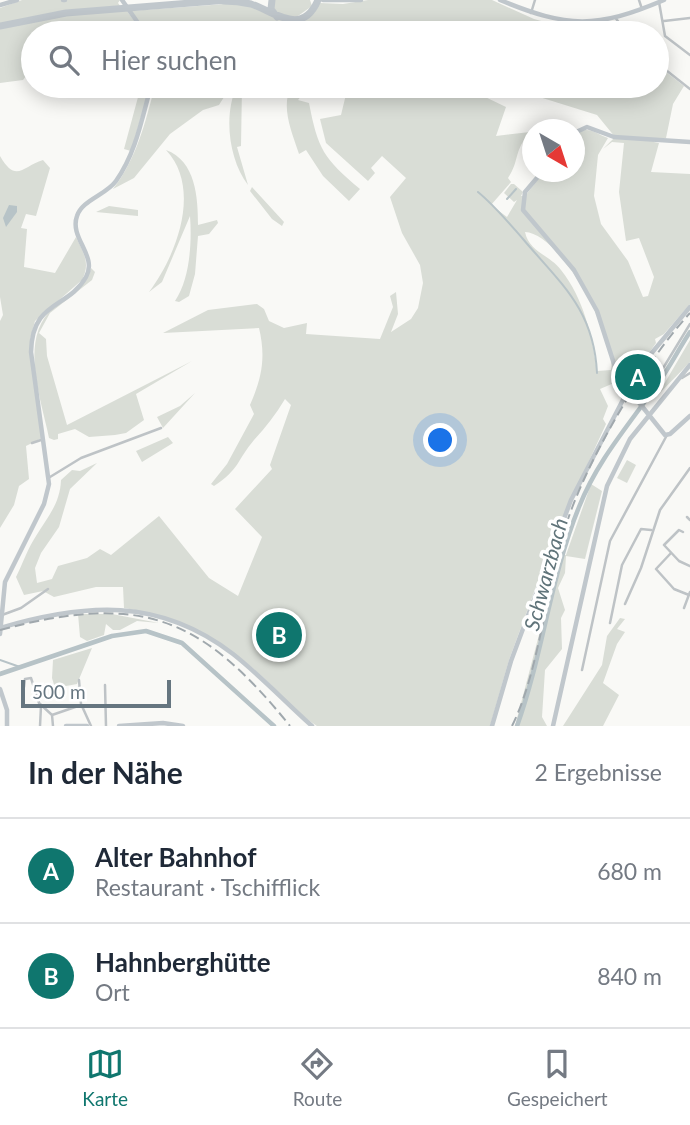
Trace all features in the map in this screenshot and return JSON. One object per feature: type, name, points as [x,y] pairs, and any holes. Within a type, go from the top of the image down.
[{"type":"highway","points":[[132,6],[192,0]]},
{"type":"highway","points":[[0,24],[121,4],[132,6],[228,0]]},
{"type":"highway","points":[[272,0],[271,9],[277,17]]},
{"type":"highway","points":[[222,1],[250,4],[277,17],[296,19],[315,3]]},
{"type":"street","points":[[0,5],[18,0]]},
{"type":"street","points":[[315,3],[361,0]]},
{"type":"street","points":[[500,0],[531,13],[565,21]]},
{"type":"street","points":[[531,13],[536,0]]},
{"type":"street","points":[[639,0],[642,9]]},
{"type":"street","points":[[590,21],[615,18],[662,1],[664,21],[690,18]]},
{"type":"street","points":[[121,4],[135,21]]},
{"type":"street","points":[[669,40],[690,55]]},
{"type":"street","points":[[669,72],[690,89]]},
{"type":"street","points":[[0,634],[5,582],[44,504],[50,477],[32,352],[33,333],[48,309],[85,278],[89,263],[76,232],[76,217],[83,206],[109,190],[122,171],[135,144],[148,98]]},
{"type":"street","points":[[585,128],[614,137],[690,142]]},
{"type":"street","points":[[533,182],[525,192],[523,211],[575,270],[600,316],[616,370],[653,421],[667,435]]},
{"type":"street","points":[[492,726],[502,688],[571,500],[628,389],[662,339],[690,307]]},
{"type":"street","points":[[640,404],[690,324]]},
{"type":"street","points":[[553,726],[601,506],[619,459],[641,422],[690,365]]},
{"type":"street","points":[[670,386],[690,373]]},
{"type":"street","points":[[582,670],[611,541],[667,435],[690,416]]},
{"type":"street","points":[[641,422],[653,421]]},
{"type":"street","points":[[50,477],[81,458],[161,428]]},
{"type":"street","points":[[32,443],[44,436]]},
{"type":"street","points":[[625,604],[641,568],[651,530],[662,505],[690,468]]},
{"type":"street","points":[[610,623],[622,564],[640,529],[651,530]]},
{"type":"street","points":[[683,533],[679,530],[664,544],[671,553],[690,566]]},
{"type":"street","points":[[671,553],[656,569],[674,589],[689,594],[684,608]]},
{"type":"street","points":[[1,615],[17,610],[48,589]]},
{"type":"street","points":[[0,628],[64,611],[122,609],[169,619],[215,641],[251,669],[312,726]]},
{"type":"street","points":[[24,687],[25,679],[31,678],[41,706],[40,726]]},
{"type":"street","points":[[66,726],[89,726],[81,705],[79,680]]},
{"type":"street","points":[[105,685],[106,726]]},
{"type":"street","points":[[0,689],[7,712],[7,726]]},
{"type":"street","points":[[52,715],[81,705]]},
{"type":"street","points":[[41,706],[52,715],[53,726]]},
{"type":"street","points":[[120,726],[183,726]]},
{"type":"shaded area","points":[[22,0],[120,0],[118,3],[134,21],[21,21],[21,80],[0,83],[0,8]]},
{"type":"shaded area","points":[[273,0],[310,0],[312,6],[295,18],[274,12]]},
{"type":"shaded area","points":[[368,0],[492,0],[541,21],[296,21],[320,3],[343,4]]},
{"type":"shaded area","points":[[239,3],[296,21],[139,21],[130,11]]},
{"type":"shaded area","points":[[669,74],[684,86],[673,104],[666,138],[654,139],[654,142],[659,143],[651,172],[690,174],[690,304],[664,334],[655,339],[656,343],[628,383],[621,380],[600,389],[608,406],[603,419],[606,424],[555,535],[509,660],[490,726],[317,726],[249,665],[217,642],[164,617],[124,608],[123,587],[96,587],[54,597],[43,591],[24,595],[16,577],[30,546],[56,503],[61,480],[72,470],[80,471],[97,463],[70,489],[59,527],[41,553],[35,568],[37,583],[52,579],[58,566],[87,558],[100,549],[111,555],[159,516],[209,578],[238,596],[262,537],[235,509],[272,469],[270,465],[291,405],[285,399],[234,469],[214,486],[211,484],[227,464],[254,414],[250,405],[260,376],[262,358],[259,328],[163,333],[208,310],[257,304],[264,309],[269,321],[284,328],[307,323],[306,334],[380,339],[393,307],[390,296],[396,292],[398,314],[391,332],[411,319],[418,308],[423,283],[420,265],[402,233],[390,197],[406,178],[382,156],[371,168],[375,173],[368,181],[326,143],[320,119],[341,115],[345,98],[487,98],[506,107],[496,136],[522,133],[522,144],[508,178],[511,182],[491,205],[507,217],[517,200],[514,202],[504,193],[511,184],[523,192],[521,196],[525,196],[536,182],[585,182],[585,130],[608,138],[598,155],[594,196],[601,224],[628,261],[643,297],[648,296],[654,277],[639,238],[626,241],[619,192],[624,143],[612,142],[603,149],[615,137],[597,115],[542,98],[669,98]],"holes":[[[525,232],[539,237],[570,268],[596,313],[611,355],[611,370],[597,371],[589,331],[576,293],[561,270],[535,249]]]},
{"type":"shaded area","points":[[138,98],[146,98],[131,151],[124,149]]},
{"type":"shaded area","points":[[152,98],[223,98],[219,105],[203,110],[170,134],[134,178],[113,189],[134,153]]},
{"type":"shaded area","points":[[233,98],[242,98],[241,146],[237,147],[248,185],[241,175],[232,150],[230,110]]},
{"type":"shaded area","points":[[288,98],[300,98],[298,100],[309,103],[324,152],[360,189],[349,201],[323,176],[306,150],[299,154],[290,127]]},
{"type":"shaded area","points":[[166,150],[176,155],[189,171],[196,192],[198,225],[217,220],[218,223],[209,234],[198,236],[195,274],[189,296],[179,302],[175,301],[184,282],[189,260],[190,216],[162,282],[149,292],[169,260],[182,221],[182,183],[177,165]]},
{"type":"shaded area","points":[[0,156],[15,171],[43,160],[50,168],[36,216],[26,214],[21,228],[27,229],[24,267],[55,273],[76,237],[86,268],[82,280],[35,321],[30,340],[42,438],[26,446],[29,479],[19,486],[14,505],[0,528],[0,321],[3,315],[0,297]]},
{"type":"shaded area","points":[[252,187],[284,222],[282,226],[272,219],[250,191]]},
{"type":"shaded area","points":[[9,205],[17,206],[17,212],[6,227],[3,218]]},
{"type":"shaded area","points":[[109,206],[138,210],[138,216],[96,212]]},
{"type":"shaded area","points":[[91,268],[95,272],[92,280],[50,313],[39,333],[46,339],[47,356],[67,425],[192,361],[136,394],[144,420],[126,433],[89,437],[75,429],[58,434],[58,439],[54,440],[49,438],[35,369],[37,335],[43,320],[54,307],[81,285]]},
{"type":"shaded area","points":[[690,340],[690,362],[657,396]]},
{"type":"shaded area","points":[[195,393],[163,428],[157,417],[180,406]]},
{"type":"shaded area","points":[[168,437],[173,443],[142,462],[136,451]]},
{"type":"shaded area","points":[[627,460],[636,465],[627,483],[617,478]]},
{"type":"shaded area","points":[[591,484],[602,491],[585,559],[566,556],[565,573],[558,588],[565,610],[561,618],[562,649],[545,670],[542,717],[547,726],[515,726],[560,555],[566,555]]},
{"type":"shaded area","points":[[78,614],[112,614],[159,623],[137,621],[120,630],[113,630],[106,624],[104,635],[87,641],[80,637]]},
{"type":"shaded area","points":[[620,618],[625,619],[617,629],[625,632],[617,644],[603,683],[619,695],[603,726],[563,726],[602,665],[607,636]]},
{"type":"shaded area","points":[[92,648],[77,684],[55,688],[52,678],[53,660]]},
{"type":"waterway","points":[[507,199],[516,189]]},
{"type":"waterway","points":[[478,192],[507,220],[573,298],[589,331],[597,373]]},
{"type":"waterway","name":"Schwarzbach","points":[[517,726],[534,671],[561,561],[586,490],[604,459],[661,380],[690,332]]},
{"type":"waterway","name":"Schwarzbach","points":[[0,674],[112,636],[146,631],[182,643],[274,726]]},
{"type":"waterway","name":"Schwarzbach","points":[[0,660],[20,667]]},
{"type":"railway","points":[[512,726],[529,682],[563,535],[584,479],[634,388],[690,313]]},
{"type":"railway","points":[[0,630],[49,619],[91,614],[129,615],[163,622],[195,637],[226,659],[257,688],[290,726]]},
{"type":"place","name":"Alter Bahnhof","points":[[638,377]]},
{"type":"place","name":"Hahnberghütte","points":[[279,635]]}]
